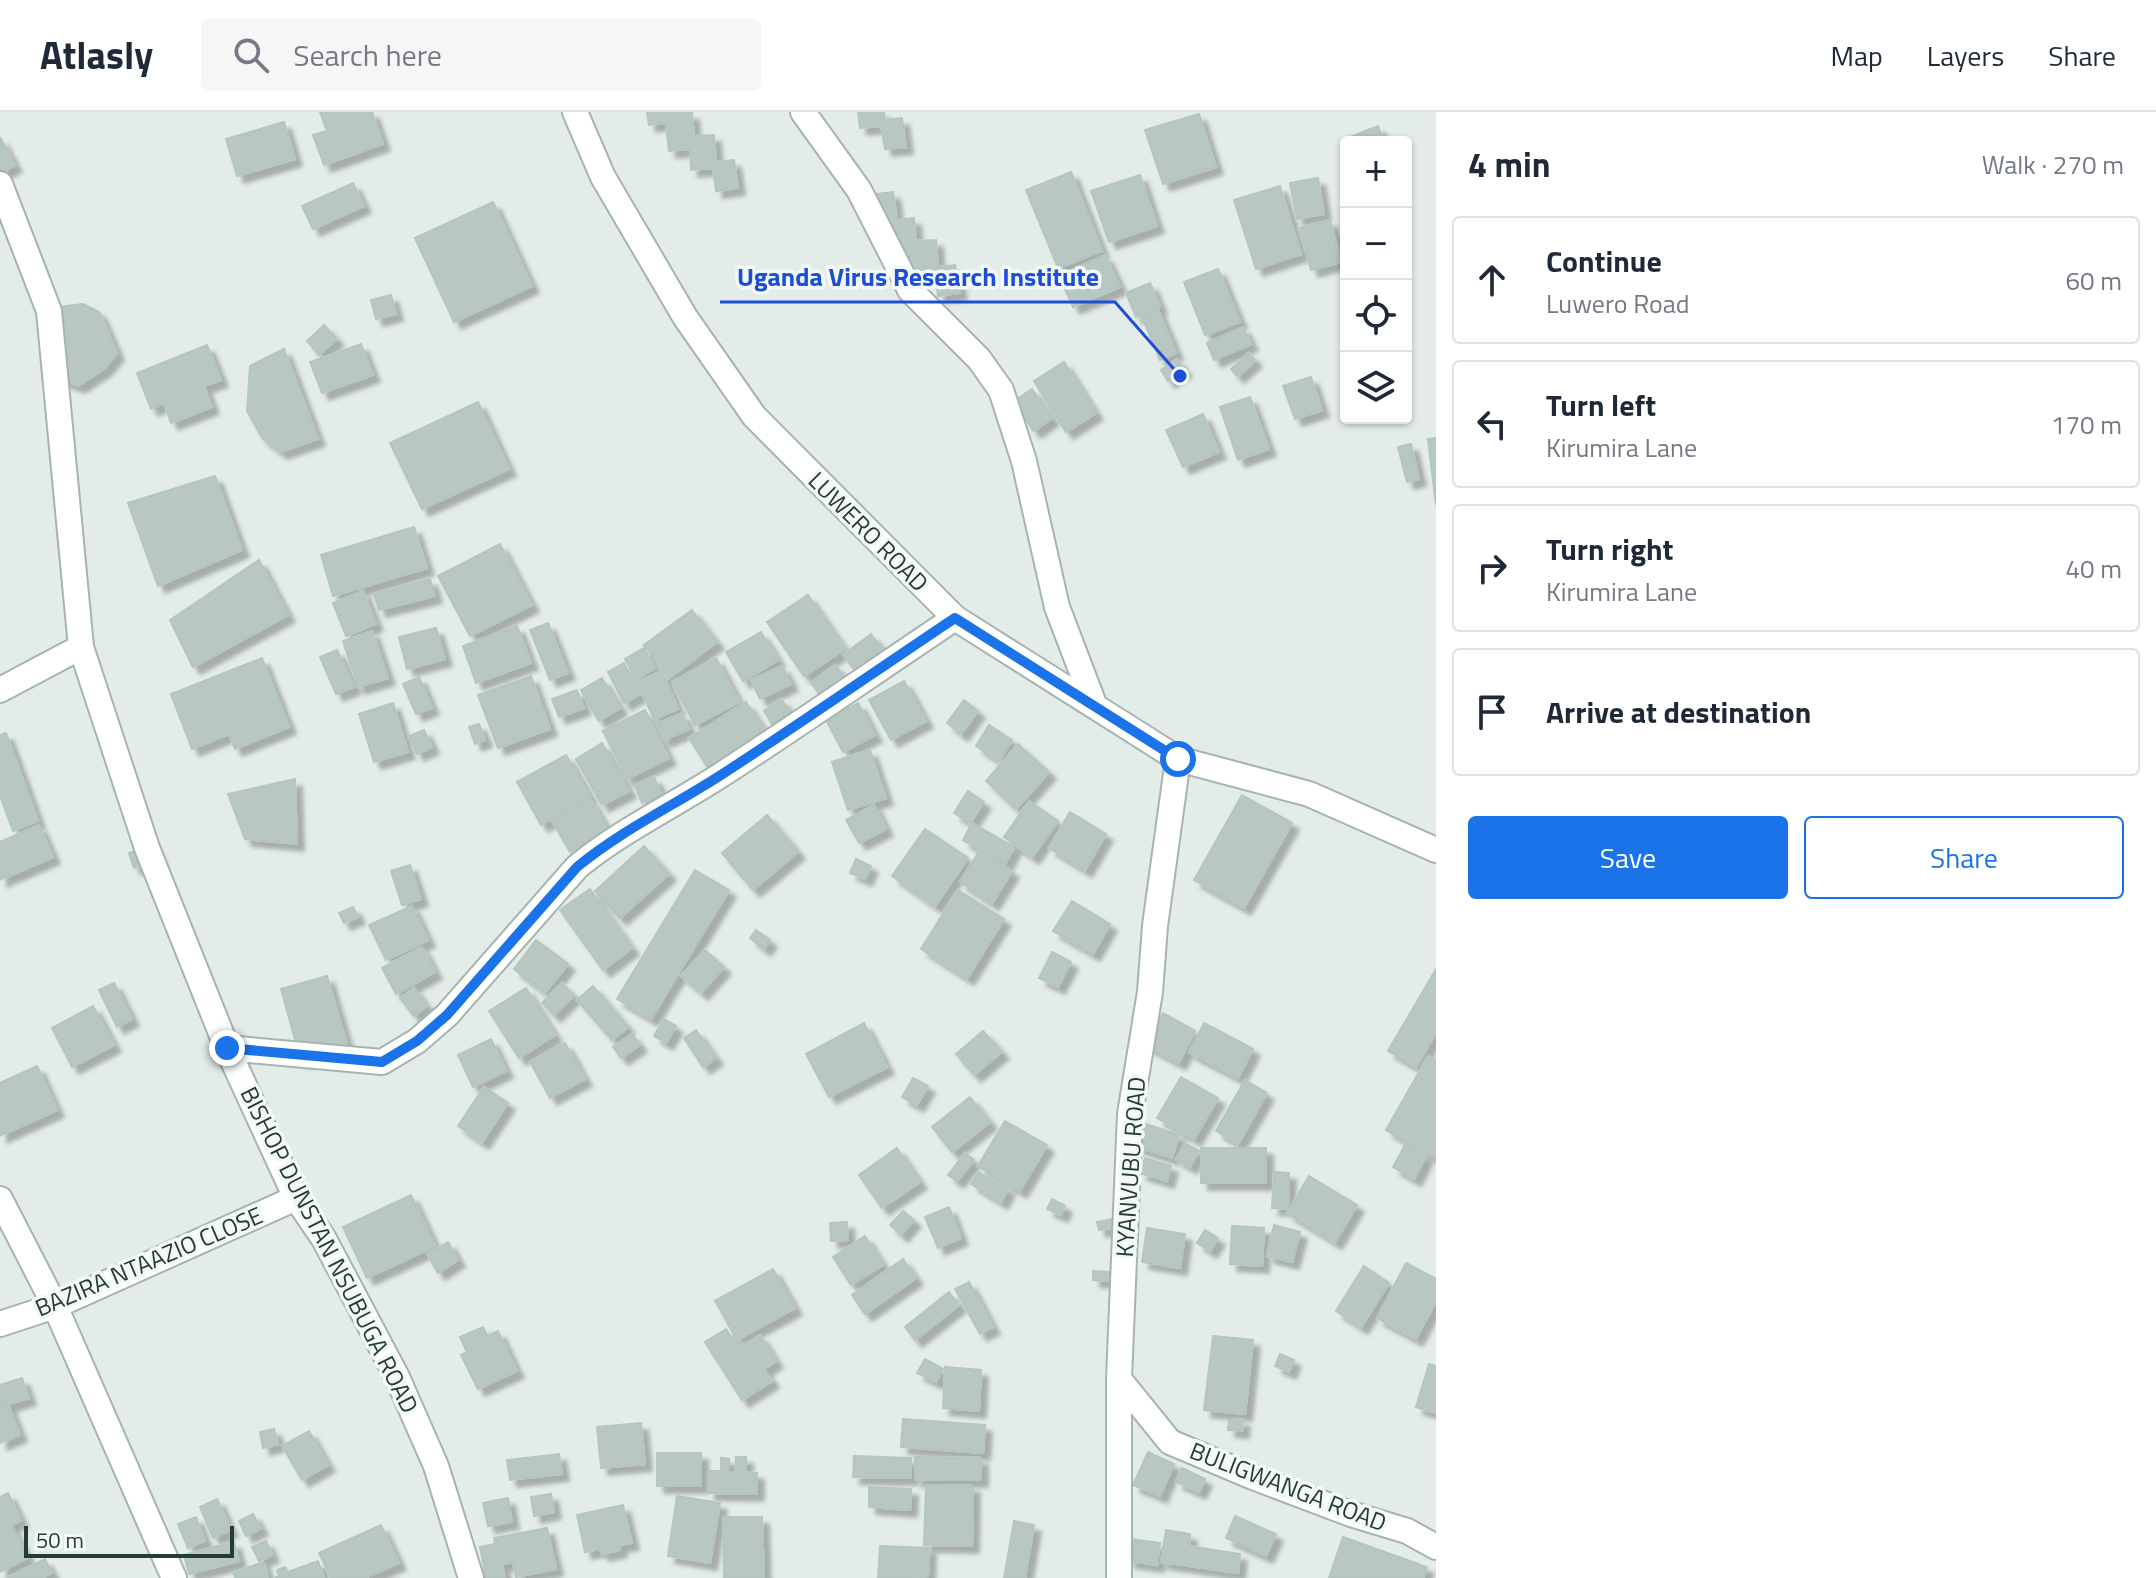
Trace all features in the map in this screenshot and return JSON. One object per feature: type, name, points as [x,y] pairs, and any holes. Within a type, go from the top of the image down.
[{"type":"street","name":"LUWERO ROAD","points":[[575,112],[603,177],[685,317],[754,416],[955,618],[1178,759],[1309,794],[1436,850]]},
{"type":"street","points":[[803,112],[859,190],[910,290],[979,359],[1001,390],[1024,461],[1057,607],[1094,704]]},
{"type":"street","name":"BISHOP DUNSTAN NSUBUGA ROAD","points":[[0,184],[49,311],[81,647],[147,848],[227,1048],[296,1198],[324,1239],[397,1377],[436,1466],[471,1578]]},
{"type":"street","points":[[227,1048],[382,1062],[417,1041],[447,1015],[577,867],[595,852],[719,776],[955,618]]},
{"type":"street","points":[[0,690],[81,647]]},
{"type":"street","name":"KYANVUBU ROAD","points":[[1119,1578],[1119,1379],[1130,1114],[1150,992],[1155,926],[1178,759]]},
{"type":"street","name":"BAZIRA NTAAZIO CLOSE","points":[[0,1324],[55,1306],[296,1198]]},
{"type":"street","points":[[0,1199],[55,1306],[174,1578]]},
{"type":"street","name":"BULIGWANGA ROAD","points":[[1119,1379],[1170,1442],[1323,1503],[1407,1531],[1436,1547]]},
{"type":"building","points":[[320,112],[372,112],[383,144],[324,165],[313,135],[327,131]]},
{"type":"building","points":[[647,112],[692,113],[694,136],[714,135],[716,162],[734,160],[738,188],[716,191],[713,168],[691,170],[690,149],[669,151],[666,123],[649,125]]},
{"type":"building","points":[[858,112],[884,112],[885,120],[902,118],[906,147],[885,149],[881,126],[860,128]]},
{"type":"building","points":[[1199,114],[1216,167],[1163,184],[1145,130]]},
{"type":"building","points":[[284,122],[295,159],[237,176],[226,139]]},
{"type":"building","points":[[1378,126],[1382,136],[1352,136]]},
{"type":"building","points":[[0,137],[15,165],[0,173]]},
{"type":"building","points":[[1071,172],[1102,251],[1058,268],[1026,190]]},
{"type":"building","points":[[1140,175],[1157,226],[1109,242],[1091,191]]},
{"type":"building","points":[[1318,178],[1324,214],[1297,219],[1290,183]]},
{"type":"building","points":[[353,183],[364,206],[313,229],[302,206]]},
{"type":"building","points":[[1280,186],[1301,254],[1256,269],[1234,200]]},
{"type":"building","points":[[893,192],[897,220],[914,218],[916,241],[936,240],[938,267],[955,265],[960,293],[938,296],[935,273],[913,274],[911,254],[891,256],[866,195]]},
{"type":"building","points":[[493,202],[532,286],[454,322],[415,238]]},
{"type":"building","points":[[1330,220],[1340,262],[1311,270],[1300,228]]},
{"type":"building","points":[[1105,255],[1120,287],[1073,307],[1059,276]]},
{"type":"building","points":[[1218,269],[1240,322],[1205,335],[1184,282]]},
{"type":"building","points":[[1150,283],[1160,307],[1136,317],[1126,293]]},
{"type":"building","points":[[391,295],[396,314],[376,319],[371,300]]},
{"type":"building","points":[[83,304],[99,312],[117,353],[105,368],[78,386],[49,375],[41,309]]},
{"type":"building","points":[[1158,310],[1176,353],[1160,360],[1142,317]]},
{"type":"building","points":[[324,325],[337,339],[319,355],[307,341]]},
{"type":"building","points":[[1243,327],[1251,344],[1214,360],[1207,343]]},
{"type":"building","points":[[361,344],[373,375],[322,393],[310,362]]},
{"type":"building","points":[[207,345],[221,380],[204,386],[212,407],[171,423],[164,403],[151,409],[137,373]]},
{"type":"building","points":[[284,349],[318,439],[281,452],[262,438],[247,411],[250,366]]},
{"type":"building","points":[[1249,353],[1255,360],[1237,376],[1231,369]]},
{"type":"building","points":[[1177,359],[1185,370],[1168,381],[1161,370]]},
{"type":"building","points":[[1064,362],[1096,413],[1066,432],[1034,381]]},
{"type":"building","points":[[1311,377],[1322,410],[1295,419],[1283,386]]},
{"type":"building","points":[[1032,389],[1052,418],[1034,431],[1013,402]]},
{"type":"building","points":[[1250,397],[1269,449],[1238,460],[1220,407]]},
{"type":"building","points":[[478,402],[509,469],[422,509],[390,443]]},
{"type":"building","points":[[1203,414],[1219,452],[1183,467],[1166,430]]},
{"type":"building","points":[[1436,438],[1436,505],[1428,439]]},
{"type":"building","points":[[1411,444],[1419,479],[1407,482],[1398,447]]},
{"type":"building","points":[[215,476],[242,550],[158,586],[128,503]]},
{"type":"building","points":[[414,527],[427,568],[333,596],[321,555]]},
{"type":"building","points":[[500,544],[532,605],[470,636],[438,576]]},
{"type":"building","points":[[259,560],[288,615],[193,667],[170,620]]},
{"type":"building","points":[[430,579],[435,596],[379,610],[374,594]]},
{"type":"building","points":[[363,591],[376,624],[346,636],[333,603]]},
{"type":"building","points":[[808,595],[845,649],[804,676],[767,622]]},
{"type":"building","points":[[692,610],[717,642],[669,678],[644,645]]},
{"type":"building","points":[[548,623],[568,673],[550,680],[530,630]]},
{"type":"building","points":[[517,626],[531,663],[476,683],[463,646]]},
{"type":"building","points":[[436,628],[445,659],[407,669],[399,637]]},
{"type":"building","points":[[372,631],[388,678],[358,687],[343,641]]},
{"type":"building","points":[[761,632],[778,660],[743,681],[726,652]]},
{"type":"building","points":[[871,634],[886,655],[859,675],[843,655]]},
{"type":"building","points":[[644,648],[655,668],[636,679],[625,659]]},
{"type":"building","points":[[337,650],[354,687],[336,694],[320,657]]},
{"type":"building","points":[[262,658],[289,727],[235,749],[229,734],[192,749],[171,694]]},
{"type":"building","points":[[716,658],[739,702],[695,725],[672,682]]},
{"type":"building","points":[[624,663],[640,694],[624,703],[608,672]]},
{"type":"building","points":[[835,665],[848,681],[824,700],[811,683]]},
{"type":"building","points":[[782,666],[791,684],[760,699],[751,680]]},
{"type":"building","points":[[662,671],[678,709],[654,719],[637,682]]},
{"type":"building","points":[[531,676],[550,729],[498,748],[478,695]]},
{"type":"building","points":[[419,677],[432,708],[416,714],[403,684]]},
{"type":"building","points":[[602,678],[620,708],[599,721],[581,690]]},
{"type":"building","points":[[904,681],[926,721],[891,740],[869,700]]},
{"type":"building","points":[[577,690],[584,708],[559,717],[552,699]]},
{"type":"building","points":[[781,699],[790,711],[772,724],[764,711]]},
{"type":"building","points":[[964,700],[978,711],[961,734],[947,723]]},
{"type":"building","points":[[746,702],[767,735],[710,771],[689,738]]},
{"type":"building","points":[[393,703],[408,752],[374,762],[359,714]]},
{"type":"building","points":[[858,703],[875,735],[843,752],[826,720]]},
{"type":"building","points":[[645,710],[669,758],[627,779],[603,731]]},
{"type":"building","points":[[682,713],[689,729],[664,740],[657,724]]},
{"type":"building","points":[[479,724],[485,740],[475,744],[469,727]]},
{"type":"building","points":[[989,725],[1012,740],[999,761],[976,746]]},
{"type":"building","points":[[424,730],[432,747],[417,754],[409,736]]},
{"type":"building","points":[[6,733],[38,821],[13,831],[0,795],[0,735]]},
{"type":"building","points":[[602,743],[629,791],[602,805],[576,759]]},
{"type":"building","points":[[1018,744],[1049,772],[1016,809],[986,781]]},
{"type":"building","points":[[870,750],[886,798],[848,810],[832,762]]},
{"type":"building","points":[[566,755],[590,797],[541,825],[517,782]]},
{"type":"building","points":[[654,777],[662,795],[642,803],[635,785]]},
{"type":"building","points":[[295,779],[297,844],[245,839],[228,794]]},
{"type":"building","points":[[968,791],[984,802],[970,823],[954,813]]},
{"type":"building","points":[[1242,795],[1292,823],[1244,908],[1194,880]]},
{"type":"building","points":[[591,800],[608,831],[570,852],[552,821]]},
{"type":"building","points":[[1029,801],[1058,821],[1032,857],[1004,837]]},
{"type":"building","points":[[874,805],[886,829],[859,843],[846,820]]},
{"type":"building","points":[[1070,812],[1106,834],[1085,870],[1049,848]]},
{"type":"building","points":[[767,815],[798,852],[753,890],[722,853]]},
{"type":"building","points":[[972,823],[1014,847],[1005,864],[963,840]]},
{"type":"building","points":[[39,825],[53,857],[0,880],[0,842]]},
{"type":"building","points":[[925,829],[968,858],[935,906],[892,876]]},
{"type":"building","points":[[153,844],[159,859],[134,868],[129,853]]},
{"type":"building","points":[[644,846],[669,874],[620,918],[595,891]]},
{"type":"building","points":[[980,850],[1012,871],[992,903],[960,882]]},
{"type":"building","points":[[856,859],[871,866],[865,879],[850,873]]},
{"type":"building","points":[[410,865],[421,899],[402,905],[391,871]]},
{"type":"building","points":[[695,870],[729,890],[651,1019],[617,999]]},
{"type":"building","points":[[590,889],[632,948],[603,970],[560,910]]},
{"type":"building","points":[[958,890],[1004,919],[967,978],[921,949]]},
{"type":"building","points":[[1072,901],[1110,924],[1093,954],[1053,931]]},
{"type":"building","points":[[412,906],[428,940],[386,960],[369,925]]},
{"type":"building","points":[[353,907],[358,917],[344,923],[339,913]]},
{"type":"building","points":[[756,930],[770,940],[764,949],[750,938]]},
{"type":"building","points":[[536,940],[568,964],[545,993],[514,969]]},
{"type":"building","points":[[422,947],[435,972],[396,994],[382,968]]},
{"type":"building","points":[[705,950],[724,967],[701,993],[681,976]]},
{"type":"building","points":[[1052,952],[1071,962],[1058,987],[1039,978]]},
{"type":"building","points":[[1436,969],[1436,1033],[1416,1067],[1388,1051]]},
{"type":"building","points":[[327,976],[348,1048],[301,1061],[281,989]]},
{"type":"building","points":[[114,983],[132,1019],[117,1027],[99,990]]},
{"type":"building","points":[[562,983],[574,995],[554,1015],[542,1003]]},
{"type":"building","points":[[593,986],[628,1027],[612,1040],[577,1000]]},
{"type":"building","points":[[414,988],[427,1006],[414,1016],[400,998]]},
{"type":"building","points":[[526,988],[555,1035],[519,1058],[489,1011]]},
{"type":"building","points":[[93,1006],[114,1045],[72,1067],[52,1028]]},
{"type":"building","points":[[1163,1013],[1195,1031],[1179,1063],[1145,1045]]},
{"type":"building","points":[[664,1019],[676,1026],[666,1043],[654,1036]]},
{"type":"building","points":[[864,1023],[887,1067],[829,1097],[806,1054]]},
{"type":"building","points":[[1204,1023],[1253,1049],[1238,1078],[1189,1052]]},
{"type":"building","points":[[696,1030],[716,1058],[703,1067],[684,1038]]},
{"type":"building","points":[[983,1031],[1002,1052],[974,1075],[956,1054]]},
{"type":"building","points":[[632,1034],[640,1045],[621,1058],[613,1047]]},
{"type":"building","points":[[491,1039],[506,1071],[473,1087],[458,1055]]},
{"type":"building","points":[[565,1043],[585,1079],[550,1098],[530,1062]]},
{"type":"building","points":[[1428,1056],[1436,1060],[1436,1158],[1386,1130]]},
{"type":"building","points":[[37,1066],[57,1110],[0,1136],[0,1083]]},
{"type":"building","points":[[1181,1077],[1218,1098],[1194,1139],[1157,1118]]},
{"type":"building","points":[[913,1078],[928,1086],[917,1105],[902,1097]]},
{"type":"building","points":[[1245,1080],[1267,1093],[1238,1144],[1216,1131]]},
{"type":"building","points":[[484,1087],[508,1103],[482,1142],[458,1126]]},
{"type":"building","points":[[970,1097],[990,1122],[952,1152],[932,1127]]},
{"type":"building","points":[[1005,1121],[1047,1145],[1020,1191],[978,1166]]},
{"type":"building","points":[[1143,1123],[1179,1135],[1172,1158],[1135,1146]]},
{"type":"building","points":[[1185,1143],[1199,1151],[1190,1167],[1176,1159]]},
{"type":"building","points":[[1405,1145],[1426,1156],[1414,1179],[1393,1167]]},
{"type":"building","points":[[897,1148],[920,1182],[882,1208],[859,1175]]},
{"type":"building","points":[[1201,1148],[1266,1148],[1266,1183],[1201,1183]]},
{"type":"building","points":[[965,1153],[974,1160],[957,1181],[948,1175]]},
{"type":"building","points":[[1145,1158],[1171,1166],[1167,1181],[1140,1173]]},
{"type":"building","points":[[978,1172],[1008,1189],[1001,1202],[971,1184]]},
{"type":"building","points":[[1274,1172],[1289,1173],[1288,1209],[1272,1208]]},
{"type":"building","points":[[1309,1176],[1357,1205],[1335,1242],[1287,1213]]},
{"type":"building","points":[[411,1195],[435,1246],[367,1278],[343,1227]]},
{"type":"building","points":[[1052,1199],[1065,1206],[1061,1215],[1047,1209]]},
{"type":"building","points":[[949,1207],[961,1238],[938,1248],[925,1217]]},
{"type":"building","points":[[903,1211],[914,1220],[901,1235],[890,1225]]},
{"type":"building","points":[[1118,1218],[1120,1226],[1099,1230],[1097,1222]]},
{"type":"building","points":[[847,1222],[848,1240],[831,1241],[830,1223]]},
{"type":"building","points":[[1274,1225],[1300,1232],[1292,1262],[1267,1256]]},
{"type":"building","points":[[1232,1226],[1264,1228],[1262,1266],[1230,1264]]},
{"type":"building","points":[[1147,1228],[1185,1234],[1180,1268],[1142,1262]]},
{"type":"building","points":[[1205,1230],[1218,1238],[1210,1251],[1197,1243]]},
{"type":"building","points":[[865,1236],[883,1265],[851,1285],[833,1257]]},
{"type":"building","points":[[448,1242],[458,1260],[438,1273],[427,1254]]},
{"type":"building","points":[[903,1259],[916,1278],[865,1314],[852,1295]]},
{"type":"building","points":[[1406,1263],[1436,1279],[1436,1301],[1416,1339],[1377,1318]]},
{"type":"building","points":[[1364,1266],[1389,1283],[1361,1327],[1336,1311]]},
{"type":"building","points":[[773,1269],[795,1308],[737,1340],[715,1301]]},
{"type":"building","points":[[1093,1271],[1111,1272],[1111,1281],[1093,1280]]},
{"type":"building","points":[[969,1282],[993,1327],[980,1334],[955,1289]]},
{"type":"building","points":[[949,1292],[959,1305],[915,1340],[905,1327]]},
{"type":"building","points":[[483,1327],[487,1336],[498,1331],[517,1371],[478,1389],[461,1355],[467,1352],[460,1337]]},
{"type":"building","points":[[726,1329],[738,1348],[760,1335],[776,1361],[764,1369],[772,1381],[742,1400],[705,1342]]},
{"type":"building","points":[[1213,1336],[1253,1340],[1245,1414],[1204,1410]]},
{"type":"building","points":[[1280,1354],[1294,1360],[1289,1372],[1275,1366]]},
{"type":"building","points":[[925,1359],[943,1369],[936,1382],[917,1373]]},
{"type":"building","points":[[1429,1364],[1436,1366],[1436,1413],[1416,1407]]},
{"type":"building","points":[[945,1367],[981,1370],[979,1411],[943,1408]]},
{"type":"building","points":[[22,1378],[29,1398],[0,1407],[0,1385]]},
{"type":"building","points":[[8,1404],[20,1435],[0,1443],[0,1408]]},
{"type":"building","points":[[903,1419],[985,1425],[983,1453],[901,1447]]},
{"type":"building","points":[[1229,1419],[1243,1420],[1242,1431],[1228,1430]]},
{"type":"building","points":[[641,1423],[645,1464],[601,1468],[597,1427]]},
{"type":"building","points":[[274,1429],[278,1444],[263,1448],[260,1432]]},
{"type":"building","points":[[309,1431],[328,1465],[302,1480],[282,1446]]},
{"type":"building","points":[[1148,1452],[1174,1464],[1160,1496],[1133,1485]]},
{"type":"building","points":[[657,1453],[701,1453],[701,1486],[657,1486]]},
{"type":"building","points":[[559,1454],[562,1474],[510,1480],[507,1460]]},
{"type":"building","points":[[854,1456],[911,1458],[911,1478],[853,1477]]},
{"type":"building","points":[[736,1457],[746,1457],[746,1472],[757,1473],[757,1494],[708,1493],[708,1471],[721,1471],[721,1458],[729,1459],[729,1472],[735,1472]]},
{"type":"building","points":[[915,1457],[981,1458],[981,1480],[915,1480]]},
{"type":"building","points":[[1182,1468],[1205,1479],[1199,1492],[1176,1482]]},
{"type":"building","points":[[926,1485],[973,1486],[972,1546],[924,1545]]},
{"type":"building","points":[[869,1487],[911,1489],[910,1510],[869,1507]]},
{"type":"building","points":[[8,1493],[21,1520],[11,1525],[28,1558],[0,1572],[0,1497]]},
{"type":"building","points":[[551,1494],[554,1512],[534,1516],[531,1497]]},
{"type":"building","points":[[677,1496],[720,1503],[710,1563],[668,1556]]},
{"type":"building","points":[[508,1498],[512,1522],[488,1526],[483,1503]]},
{"type":"building","points":[[217,1499],[231,1530],[213,1538],[200,1507]]},
{"type":"building","points":[[623,1505],[632,1543],[619,1545],[620,1550],[602,1554],[600,1549],[585,1552],[577,1515]]},
{"type":"building","points":[[253,1514],[261,1528],[246,1536],[239,1521]]},
{"type":"building","points":[[1235,1516],[1276,1534],[1266,1556],[1226,1538]]},
{"type":"building","points":[[196,1517],[205,1541],[188,1548],[178,1524]]},
{"type":"building","points":[[723,1517],[762,1517],[764,1578],[724,1578]]},
{"type":"building","points":[[1014,1521],[1034,1525],[1025,1578],[1004,1578]]},
{"type":"building","points":[[381,1525],[399,1563],[364,1578],[331,1578],[319,1553]]},
{"type":"building","points":[[547,1528],[556,1569],[516,1577],[513,1562],[502,1564],[505,1578],[486,1578],[480,1547],[495,1544],[494,1538]]},
{"type":"building","points":[[1166,1530],[1190,1534],[1189,1546],[1240,1554],[1238,1573],[1161,1562]]},
{"type":"building","points":[[1343,1537],[1427,1567],[1423,1578],[1329,1578]]},
{"type":"building","points":[[1131,1539],[1160,1543],[1157,1565],[1128,1561]]},
{"type":"building","points":[[266,1541],[272,1555],[259,1561],[252,1547]]},
{"type":"building","points":[[234,1542],[239,1561],[189,1574],[184,1555]]},
{"type":"building","points":[[880,1546],[929,1548],[928,1576],[878,1578]]},
{"type":"building","points":[[45,1559],[52,1573],[41,1578],[7,1578]]},
{"type":"building","points":[[318,1561],[324,1578],[275,1578],[279,1576],[277,1570],[285,1567],[288,1572]]},
{"type":"building","points":[[263,1562],[268,1578],[235,1578],[233,1573]]},
{"type":"place","name":"Uganda Virus Research Institute","points":[[1180,376]]},
{"type":"route","points":[[227,1048],[382,1062],[417,1041],[447,1015],[577,867],[595,852],[719,776],[955,618],[1178,759]]}]
